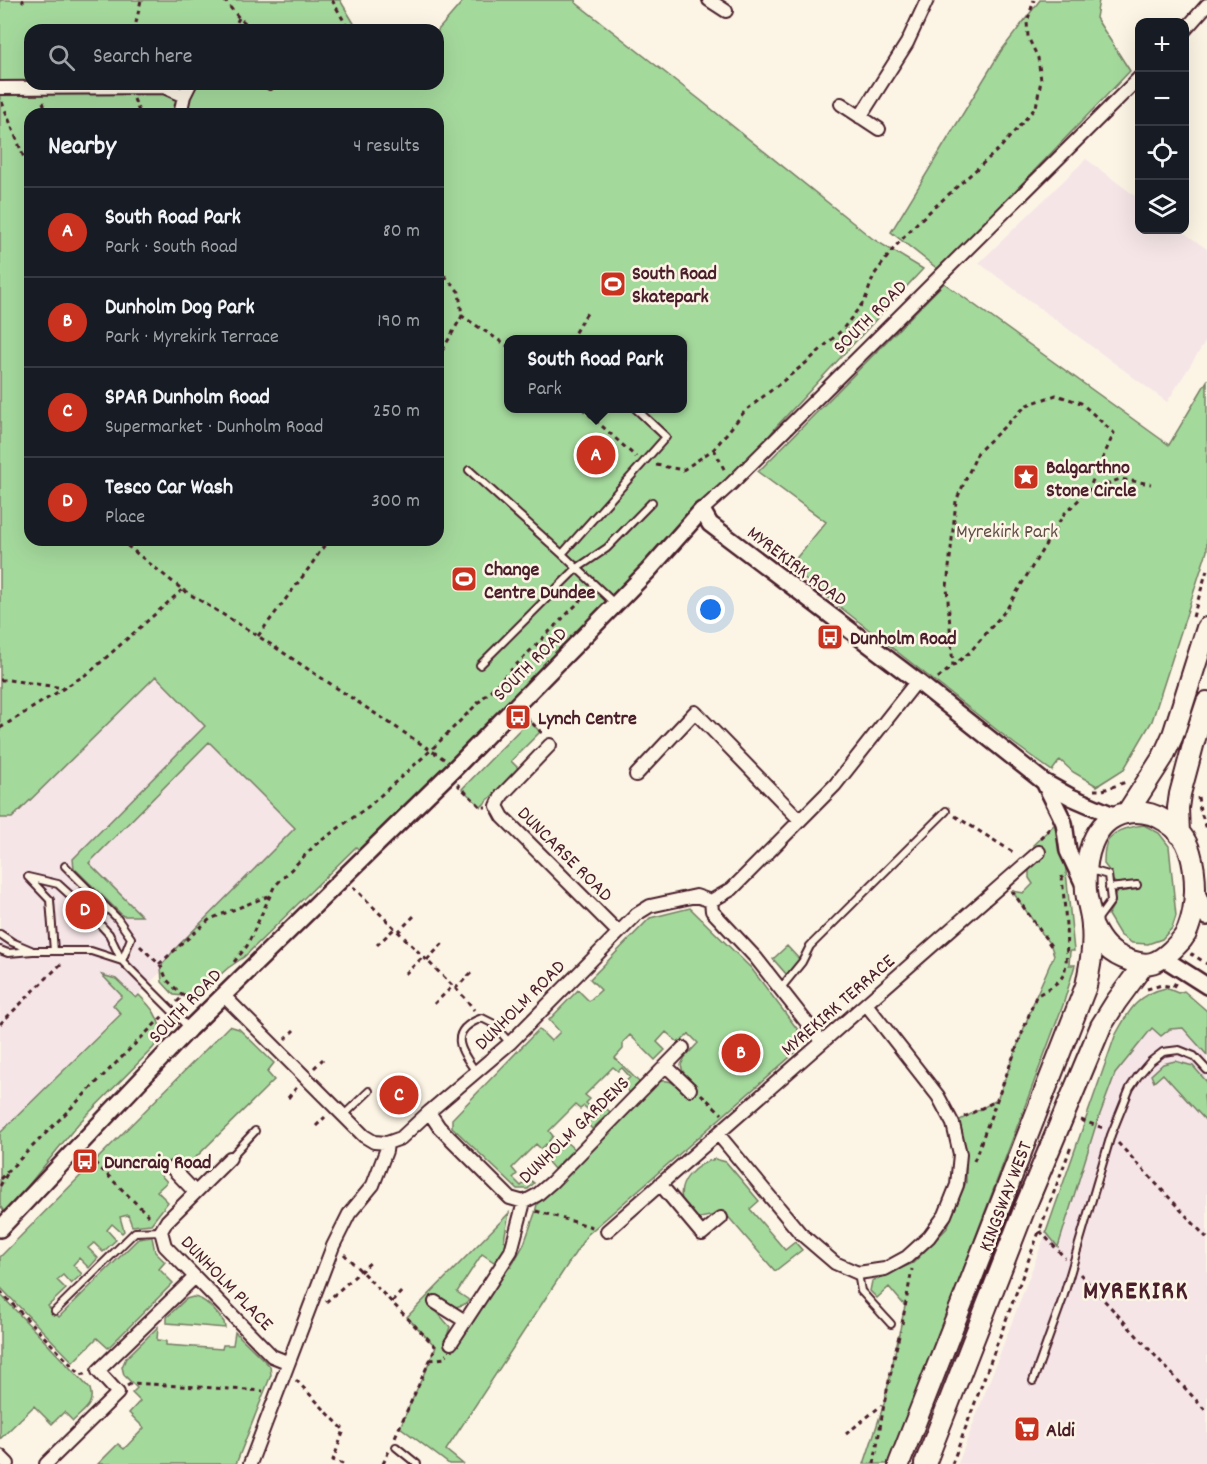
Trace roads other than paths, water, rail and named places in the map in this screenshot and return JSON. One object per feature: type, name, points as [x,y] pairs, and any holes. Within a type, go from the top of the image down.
[{"type":"highway","name":"KINGSWAY WEST","points":[[899,1464],[1086,986],[1092,952],[1092,925],[1086,890],[1089,852],[1093,838],[1101,827],[1121,814],[1162,757],[1173,735],[1199,624]]},
{"type":"highway","points":[[1179,834],[1180,794],[1207,702]]},
{"type":"highway","points":[[1121,814],[1140,812],[1154,815],[1169,823],[1185,842],[1190,852],[1194,885],[1192,915],[1188,930],[1179,943],[1163,958],[1144,964]]},
{"type":"highway","name":"KINGSWAY WEST","points":[[924,1464],[1021,1216],[1101,1026],[1144,964],[1115,954],[1104,945],[1092,925]]},
{"type":"street","points":[[709,0],[726,11]]},
{"type":"street","points":[[860,117],[907,43],[927,0]]},
{"type":"street","points":[[1189,26],[1207,5]]},
{"type":"street","name":"SOUTH ROAD","points":[[0,1229],[189,1029],[452,771],[648,571],[702,510],[731,484],[1135,82]]},
{"type":"street","points":[[0,88],[24,88]]},
{"type":"street","points":[[170,90],[183,96]]},
{"type":"street","points":[[181,108],[186,90]]},
{"type":"street","points":[[841,104],[879,129]]},
{"type":"street","name":"MYREKIRK ROAD","points":[[702,510],[710,524],[922,684],[1044,782],[1071,797],[1121,814]]},
{"type":"street","points":[[822,1042],[756,958],[712,911],[711,900],[732,889],[835,785],[922,684]]},
{"type":"street","points":[[636,775],[694,712],[800,820]]},
{"type":"street","name":"DUNCARSE ROAD","points":[[550,745],[502,795],[497,806],[502,818],[618,932]]},
{"type":"street","name":"MYREKIRK ROAD","points":[[1044,782],[1064,824],[1068,851],[1086,890]]},
{"type":"street","name":"MYREKIRK TERRACE","points":[[607,1231],[1039,852]]},
{"type":"street","points":[[1194,885],[1207,917]]},
{"type":"street","name":"DUNHOLM ROAD","points":[[387,1143],[401,1138],[510,1043],[637,914],[650,906],[696,896],[711,900]]},
{"type":"street","points":[[1163,958],[1207,986]]},
{"type":"street","points":[[223,995],[364,1136],[374,1142],[387,1143],[373,1185],[349,1214],[333,1246],[250,1464]]},
{"type":"street","points":[[718,1134],[800,1233],[835,1263],[858,1273],[885,1269],[907,1257],[929,1237],[945,1215],[957,1185],[960,1154],[953,1124],[938,1096],[866,1004]]},
{"type":"street","name":"DUNHOLM GARDENS","points":[[429,1112],[439,1127],[510,1198],[524,1202],[537,1195],[552,1182],[683,1048]]},
{"type":"street","points":[[666,1065],[690,1089]]},
{"type":"street","name":"DUNHOLM PLACE","points":[[230,1158],[167,1221],[161,1231],[165,1246],[272,1356],[287,1362]]},
{"type":"street","points":[[172,1168],[195,1192]]},
{"type":"street","points":[[660,1185],[702,1234],[721,1218]]},
{"type":"street","points":[[451,1342],[511,1251],[524,1202]]},
{"type":"street","points":[[46,1464],[118,1393],[98,1371],[195,1277]]},
{"type":"street","points":[[435,1302],[465,1321]]},
{"type":"street","points":[[0,1456],[8,1464]]},
{"type":"lane","points":[[562,555],[666,437],[640,413]]},
{"type":"lane","points":[[469,470],[615,605]]},
{"type":"lane","points":[[480,665],[576,569],[608,548],[652,502]]},
{"type":"lane","points":[[780,989],[802,962],[810,946],[946,811]]},
{"type":"lane","points":[[65,866],[117,918],[131,938],[123,961]]},
{"type":"lane","points":[[1087,869],[1108,875],[1111,901],[1092,925]]},
{"type":"lane","points":[[54,951],[50,900],[28,877],[58,884],[81,905]]},
{"type":"lane","points":[[1109,888],[1137,885]]},
{"type":"lane","points":[[97,921],[109,934],[123,961],[189,1029]]},
{"type":"lane","points":[[0,934],[33,951]]},
{"type":"lane","points":[[0,950],[8,953],[91,951],[123,961]]},
{"type":"lane","points":[[477,1073],[459,1045],[461,1033],[472,1022],[482,1018],[492,1023],[510,1043]]},
{"type":"lane","points":[[1034,1381],[1063,1298],[1111,1135],[1130,1088],[1137,1076],[1163,1052],[1179,1050],[1194,1056],[1207,1070]]},
{"type":"lane","points":[[344,1116],[369,1090]]},
{"type":"lane","name":"DUNHOLM PLACE","points":[[230,1158],[255,1131]]},
{"type":"lane","points":[[56,1311],[135,1232],[161,1231]]},
{"type":"lane","points":[[858,1273],[861,1291],[891,1324]]},
{"type":"lane","points":[[396,1448],[417,1464]]},
{"type":"place","name":"South Road Skatepark","points":[[613,284]]},
{"type":"place","name":"South Road Park","points":[[596,455]]},
{"type":"place","name":"Balgarthno Stone Circle","points":[[1026,477]]},
{"type":"place","name":"Change Centre Dundee","points":[[464,579]]},
{"type":"place","name":"Dunholm Road","points":[[830,637]]},
{"type":"place","name":"Lynch Centre","points":[[518,717]]},
{"type":"place","name":"Tesco Car Wash","points":[[85,910]]},
{"type":"place","name":"Dunholm Dog Park","points":[[741,1053]]},
{"type":"place","name":"SPAR Dunholm Road","points":[[399,1095]]},
{"type":"place","name":"Duncraig Road","points":[[85,1161]]},
{"type":"place","name":"Aldi","points":[[1027,1429]]},
{"type":"district","name":"MYREKIRK","points":[[1136,1289]]},
{"type":"park label","name":"Myrekirk Park","points":[[1007,530]]}]
